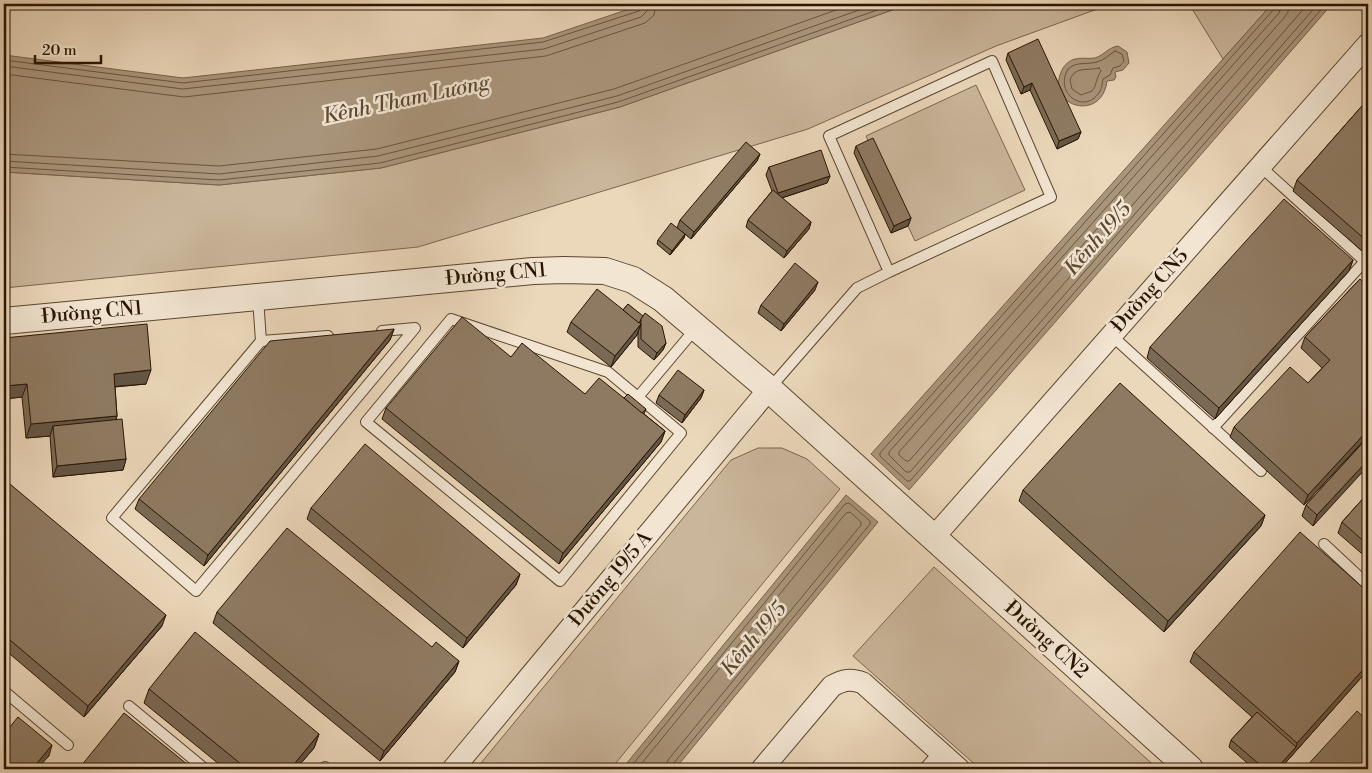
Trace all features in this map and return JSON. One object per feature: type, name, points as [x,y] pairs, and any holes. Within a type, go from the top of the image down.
[{"type":"street","name":"Đường CN5","points":[[933,538],[1368,44]]},
{"type":"street","name":"Đường CN1","points":[[4,321],[533,271],[605,271],[633,280],[662,299],[769,390],[903,510]]},
{"type":"street","name":"Đường 19/5 A","points":[[453,769],[769,390]]},
{"type":"street","name":"Đường CN2","points":[[903,510],[1190,769]]},
{"type":"street","points":[[762,769],[832,686],[846,680],[855,680],[863,683],[959,769]]},
{"type":"lane","points":[[769,390],[858,288],[1051,197],[992,61],[829,136],[889,272]]},
{"type":"lane","points":[[1213,428],[1366,262],[1260,166]]},
{"type":"lane","points":[[258,297],[262,341]]},
{"type":"lane","points":[[451,319],[608,372],[638,398],[681,433],[560,581],[366,422],[451,319]]},
{"type":"lane","points":[[638,398],[696,327]]},
{"type":"lane","points":[[338,335],[262,341],[112,518],[196,591],[415,328],[367,332]]},
{"type":"lane","points":[[1111,335],[1261,471]]},
{"type":"lane","points":[[1324,544],[1368,585]]},
{"type":"lane","points":[[4,691],[68,745]]},
{"type":"lane","points":[[129,706],[205,769]]},
{"type":"lane","points":[[924,769],[939,752]]},
{"type":"lane","points":[[323,769],[325,767],[327,769]]},
{"type":"shaded area","points":[[909,4],[1111,4],[996,46],[808,129],[418,247],[4,288],[4,172],[219,185],[381,168],[620,107]]},
{"type":"shaded area","points":[[1189,4],[1272,4],[1223,59]]},
{"type":"shaded area","points":[[976,85],[1025,190],[915,241],[866,136]]},
{"type":"shaded area","points":[[758,448],[782,448],[807,459],[840,489],[611,769],[476,769],[731,460]]},
{"type":"shaded area","points":[[934,567],[1158,769],[980,769],[853,656]]},
{"type":"water","name":"Kênh Tham Lương","points":[[644,4],[909,4],[620,107],[381,168],[219,185],[4,172],[4,55],[183,78],[543,38]]},
{"type":"water","name":"Kênh 19/5","points":[[1272,4],[1332,4],[909,490],[871,454]]},
{"type":"water","points":[[1118,46],[1127,52],[1129,63],[1123,70],[1115,72],[1116,77],[1114,80],[1107,81],[1103,94],[1096,102],[1087,106],[1078,105],[1069,102],[1062,95],[1059,86],[1060,75],[1068,63],[1077,59],[1095,58]]},
{"type":"water","name":"Kênh 19/5","points":[[846,495],[878,522],[675,769],[622,769]]},
{"type":"building","points":[[1038,39],[1081,132],[1059,141],[1032,83],[1024,87],[1008,53]]},
{"type":"building","points":[[1368,99],[1368,242],[1297,180]]},
{"type":"building","points":[[873,138],[911,218],[894,226],[856,146]]},
{"type":"building","points":[[746,142],[760,154],[694,232],[680,220]]},
{"type":"building","points":[[821,150],[830,176],[778,193],[769,167]]},
{"type":"building","points":[[773,190],[811,222],[787,251],[748,220]]},
{"type":"building","points":[[1284,199],[1353,260],[1219,408],[1150,347]]},
{"type":"building","points":[[671,223],[685,234],[672,251],[658,240]]},
{"type":"building","points":[[795,263],[818,282],[784,324],[761,305]]},
{"type":"building","points":[[1360,279],[1368,287],[1368,430],[1308,495],[1234,427],[1290,367],[1308,383],[1330,360],[1305,337]]},
{"type":"building","points":[[597,289],[641,324],[615,356],[571,322]]},
{"type":"building","points":[[628,304],[643,316],[639,323],[623,310]]},
{"type":"building","points":[[645,313],[662,326],[666,343],[657,353],[641,339],[641,319]]},
{"type":"building","points":[[462,317],[511,357],[522,343],[585,394],[599,378],[665,431],[563,553],[386,408]]},
{"type":"building","points":[[147,324],[151,370],[114,374],[117,416],[31,424],[27,384],[4,386],[4,338]]},
{"type":"building","points":[[394,329],[208,555],[139,499],[270,341]]},
{"type":"building","points":[[678,370],[704,390],[685,415],[659,395]]},
{"type":"building","points":[[1120,383],[1265,515],[1168,621],[1023,490]]},
{"type":"building","points":[[628,394],[646,409],[642,413],[624,398]]},
{"type":"building","points":[[122,419],[126,459],[57,466],[53,426]]},
{"type":"building","points":[[1368,437],[1368,460],[1317,515],[1306,505]]},
{"type":"building","points":[[365,444],[520,574],[467,638],[311,508]]},
{"type":"building","points":[[4,479],[166,615],[88,706],[4,635]]},
{"type":"building","points":[[1368,493],[1368,545],[1342,522]]},
{"type":"building","points":[[287,528],[432,647],[436,642],[459,661],[384,751],[217,612]]},
{"type":"building","points":[[1300,532],[1368,592],[1368,664],[1297,743],[1194,652]]},
{"type":"building","points":[[195,632],[319,734],[290,769],[247,769],[149,689]]},
{"type":"building","points":[[1357,711],[1368,721],[1368,769],[1304,769]]},
{"type":"building","points":[[1257,712],[1296,747],[1276,769],[1265,769],[1231,740]]},
{"type":"building","points":[[124,713],[193,769],[85,769],[81,766]]},
{"type":"building","points":[[18,717],[52,745],[32,769],[4,769],[4,734]]}]
